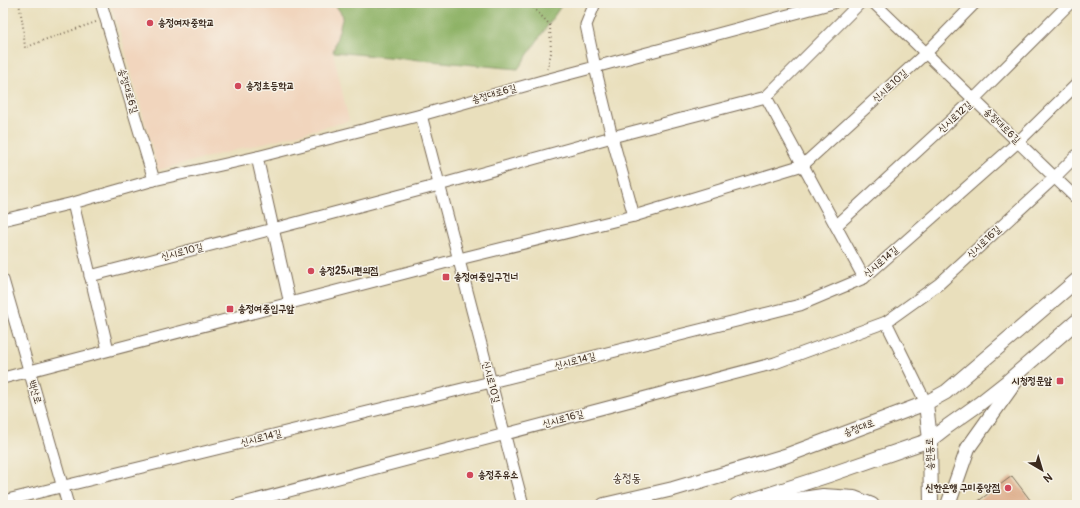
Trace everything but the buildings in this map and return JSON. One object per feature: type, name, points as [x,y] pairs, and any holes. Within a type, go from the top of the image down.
[{"type":"street","name":"송정대로6길","points":[[101,3],[154,180]]},
{"type":"street","points":[[595,3],[586,25],[612,137],[634,216]]},
{"type":"street","name":"송정대로6길","points":[[3,220],[73,203],[154,180],[257,157],[421,115],[833,3]]},
{"type":"street","points":[[860,3],[766,97],[864,278]]},
{"type":"street","name":"송정대로6길","points":[[874,3],[1077,199]]},
{"type":"street","name":"신시로10길","points":[[3,378],[458,259],[634,216],[803,165],[926,53],[975,3]]},
{"type":"street","name":"신시로12길","points":[[836,226],[974,99],[1070,3]]},
{"type":"street","name":"신시로14길","points":[[3,501],[800,305],[864,278],[1018,142],[1077,84]]},
{"type":"street","name":"신시로10길","points":[[90,276],[273,229],[766,97]]},
{"type":"street","name":"신시로10길","points":[[421,115],[523,505]]},
{"type":"street","name":"신시로16길","points":[[236,505],[775,363],[886,322],[939,284],[1077,155]]},
{"type":"street","points":[[257,157],[290,304]]},
{"type":"street","points":[[73,203],[108,350]]},
{"type":"street","name":"백산로","points":[[3,280],[68,505]]},
{"type":"street","name":"송정대로","points":[[604,505],[673,489],[785,456],[926,403],[946,392],[1077,280]]},
{"type":"street","points":[[738,505],[930,440],[979,404],[1027,365],[1077,321]]},
{"type":"street","points":[[886,322],[926,403]]},
{"type":"street","points":[[948,505],[968,448],[1027,365]]},
{"type":"street","name":"송원동로","points":[[926,403],[930,440],[931,505]]},
{"type":"street","points":[[760,505],[823,496],[854,498],[872,505]]},
{"type":"path","points":[[19,3],[23,26],[24,48],[106,19]]},
{"type":"path","points":[[528,3],[531,4],[550,24],[551,53],[546,73],[542,81]]},
{"type":"shaded area","name":"송정초등학교","points":[[110,3],[334,3],[343,16],[333,52],[349,121],[158,170],[123,42]]},
{"type":"green space","points":[[334,3],[563,3],[518,69],[333,52],[343,16]]},
{"type":"place","name":"송정여자중학교","points":[[150,23]]},
{"type":"place","name":"송정초등학교","points":[[238,86]]},
{"type":"place","name":"송정25시편의점","points":[[311,271]]},
{"type":"place","name":"송정여중입구건너","points":[[446,277]]},
{"type":"place","name":"송정여중입구앞","points":[[230,309]]},
{"type":"place","name":"시청정문앞","points":[[1060,381]]},
{"type":"place","name":"송정주유소","points":[[470,475]]},
{"type":"place","name":"신한은행 구미중앙점","points":[[1008,488]]},
{"type":"district","name":"송정동","points":[[627,478]]}]
